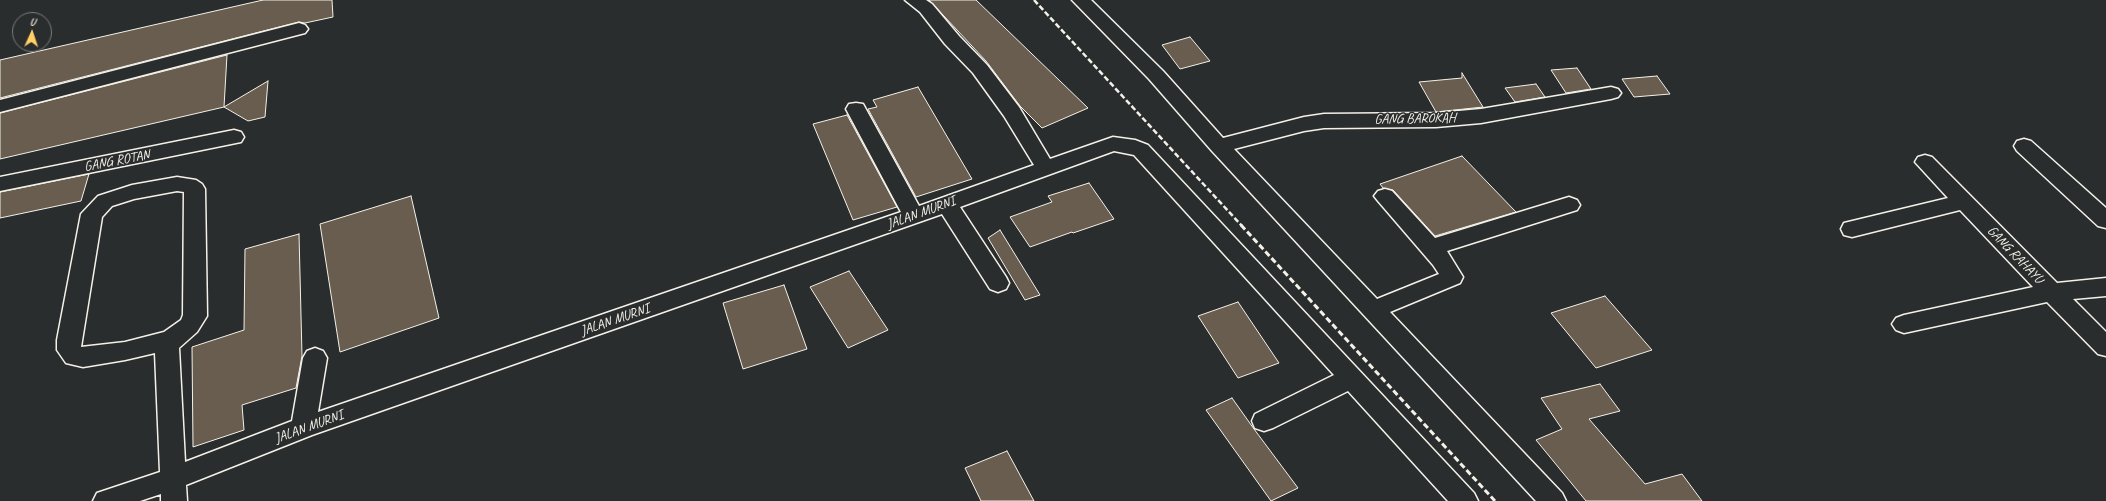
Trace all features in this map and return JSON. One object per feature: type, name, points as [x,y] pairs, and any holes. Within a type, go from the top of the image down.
[{"type":"street","points":[[914,0],[926,8],[952,40],[980,69],[1012,112],[1045,167]]},
{"type":"street","points":[[1081,0],[1156,75],[1219,146],[1553,501]]},
{"type":"street","points":[[0,106],[299,29]]},
{"type":"street","name":"GANG BAROKAH","points":[[1219,146],[1317,122],[1436,120],[1482,116],[1611,93]]},
{"type":"street","points":[[856,109],[914,216]]},
{"type":"street","name":"GANG ROTAN","points":[[0,184],[234,137]]},
{"type":"street","name":"JALAN MURNI","points":[[106,501],[173,490],[303,428],[914,216],[1045,167],[1113,144],[1125,145],[1141,150],[1337,384]]},
{"type":"street","points":[[2024,146],[2106,220]]},
{"type":"street","name":"GANG RAHAYU","points":[[1925,162],[2106,347]]},
{"type":"street","points":[[171,340],[126,351],[83,357],[74,356],[69,350],[69,340],[92,214],[105,201],[132,192],[177,184],[189,185],[196,188],[195,316],[189,326],[171,340],[167,348],[173,490]]},
{"type":"street","points":[[1374,309],[1452,278],[1452,274],[1441,259],[1385,196]]},
{"type":"street","points":[[1852,229],[1963,202]]},
{"type":"street","points":[[947,204],[998,283]]},
{"type":"street","points":[[1430,248],[1569,205]]},
{"type":"street","points":[[1904,324],[2051,292],[2106,287]]},
{"type":"street","points":[[303,428],[315,358]]},
{"type":"street","points":[[1264,421],[1337,384],[1465,501]]},
{"type":"building","points":[[263,0],[332,0],[333,17],[305,23],[299,22],[0,98],[0,60],[35,52],[52,52],[52,48]]},
{"type":"building","points":[[929,0],[976,0],[1088,108],[1042,128],[1020,106],[986,61]]},
{"type":"building","points":[[1190,37],[1210,61],[1180,69],[1162,45]]},
{"type":"building","points":[[227,55],[224,107],[0,159],[0,113]]},
{"type":"building","points":[[1577,68],[1591,89],[1566,93],[1551,70]]},
{"type":"building","points":[[1462,73],[1483,107],[1436,112],[1419,82],[1462,78]]},
{"type":"building","points":[[1657,76],[1670,94],[1634,97],[1622,79]]},
{"type":"building","points":[[268,81],[265,117],[248,121],[224,107]]},
{"type":"building","points":[[1536,84],[1545,97],[1515,102],[1505,88]]},
{"type":"building","points":[[918,87],[972,179],[916,197],[868,109],[877,107],[873,100]]},
{"type":"building","points":[[847,115],[897,207],[853,220],[813,124]]},
{"type":"building","points":[[1462,156],[1516,212],[1435,236],[1393,190],[1383,188],[1380,184]]},
{"type":"building","points":[[89,174],[81,201],[0,218],[0,192]]},
{"type":"building","points":[[1089,183],[1114,219],[1030,247],[1010,217],[1052,202],[1048,196]]},
{"type":"building","points":[[411,196],[439,318],[340,352],[320,224]]},
{"type":"building","points":[[1000,230],[1040,295],[1025,300],[988,238]]},
{"type":"building","points":[[299,234],[302,356],[296,388],[242,405],[244,430],[193,447],[192,347],[244,330],[245,249]]},
{"type":"building","points":[[849,271],[888,330],[848,348],[810,287]]},
{"type":"building","points":[[784,285],[807,349],[743,369],[723,303]]},
{"type":"building","points":[[1605,296],[1652,350],[1596,368],[1551,313]]},
{"type":"building","points":[[1238,302],[1279,363],[1238,378],[1198,316]]},
{"type":"building","points":[[1600,384],[1620,411],[1589,419],[1645,484],[1682,474],[1702,501],[1586,501],[1536,440],[1562,429],[1541,398]]},
{"type":"building","points":[[1232,398],[1298,488],[1271,501],[1206,410]]},
{"type":"building","points":[[1007,451],[1034,501],[981,501],[965,468]]},
{"type":"railway","points":[[1034,0],[1242,226]]},
{"type":"railway","points":[[1241,225],[1495,501]]}]
